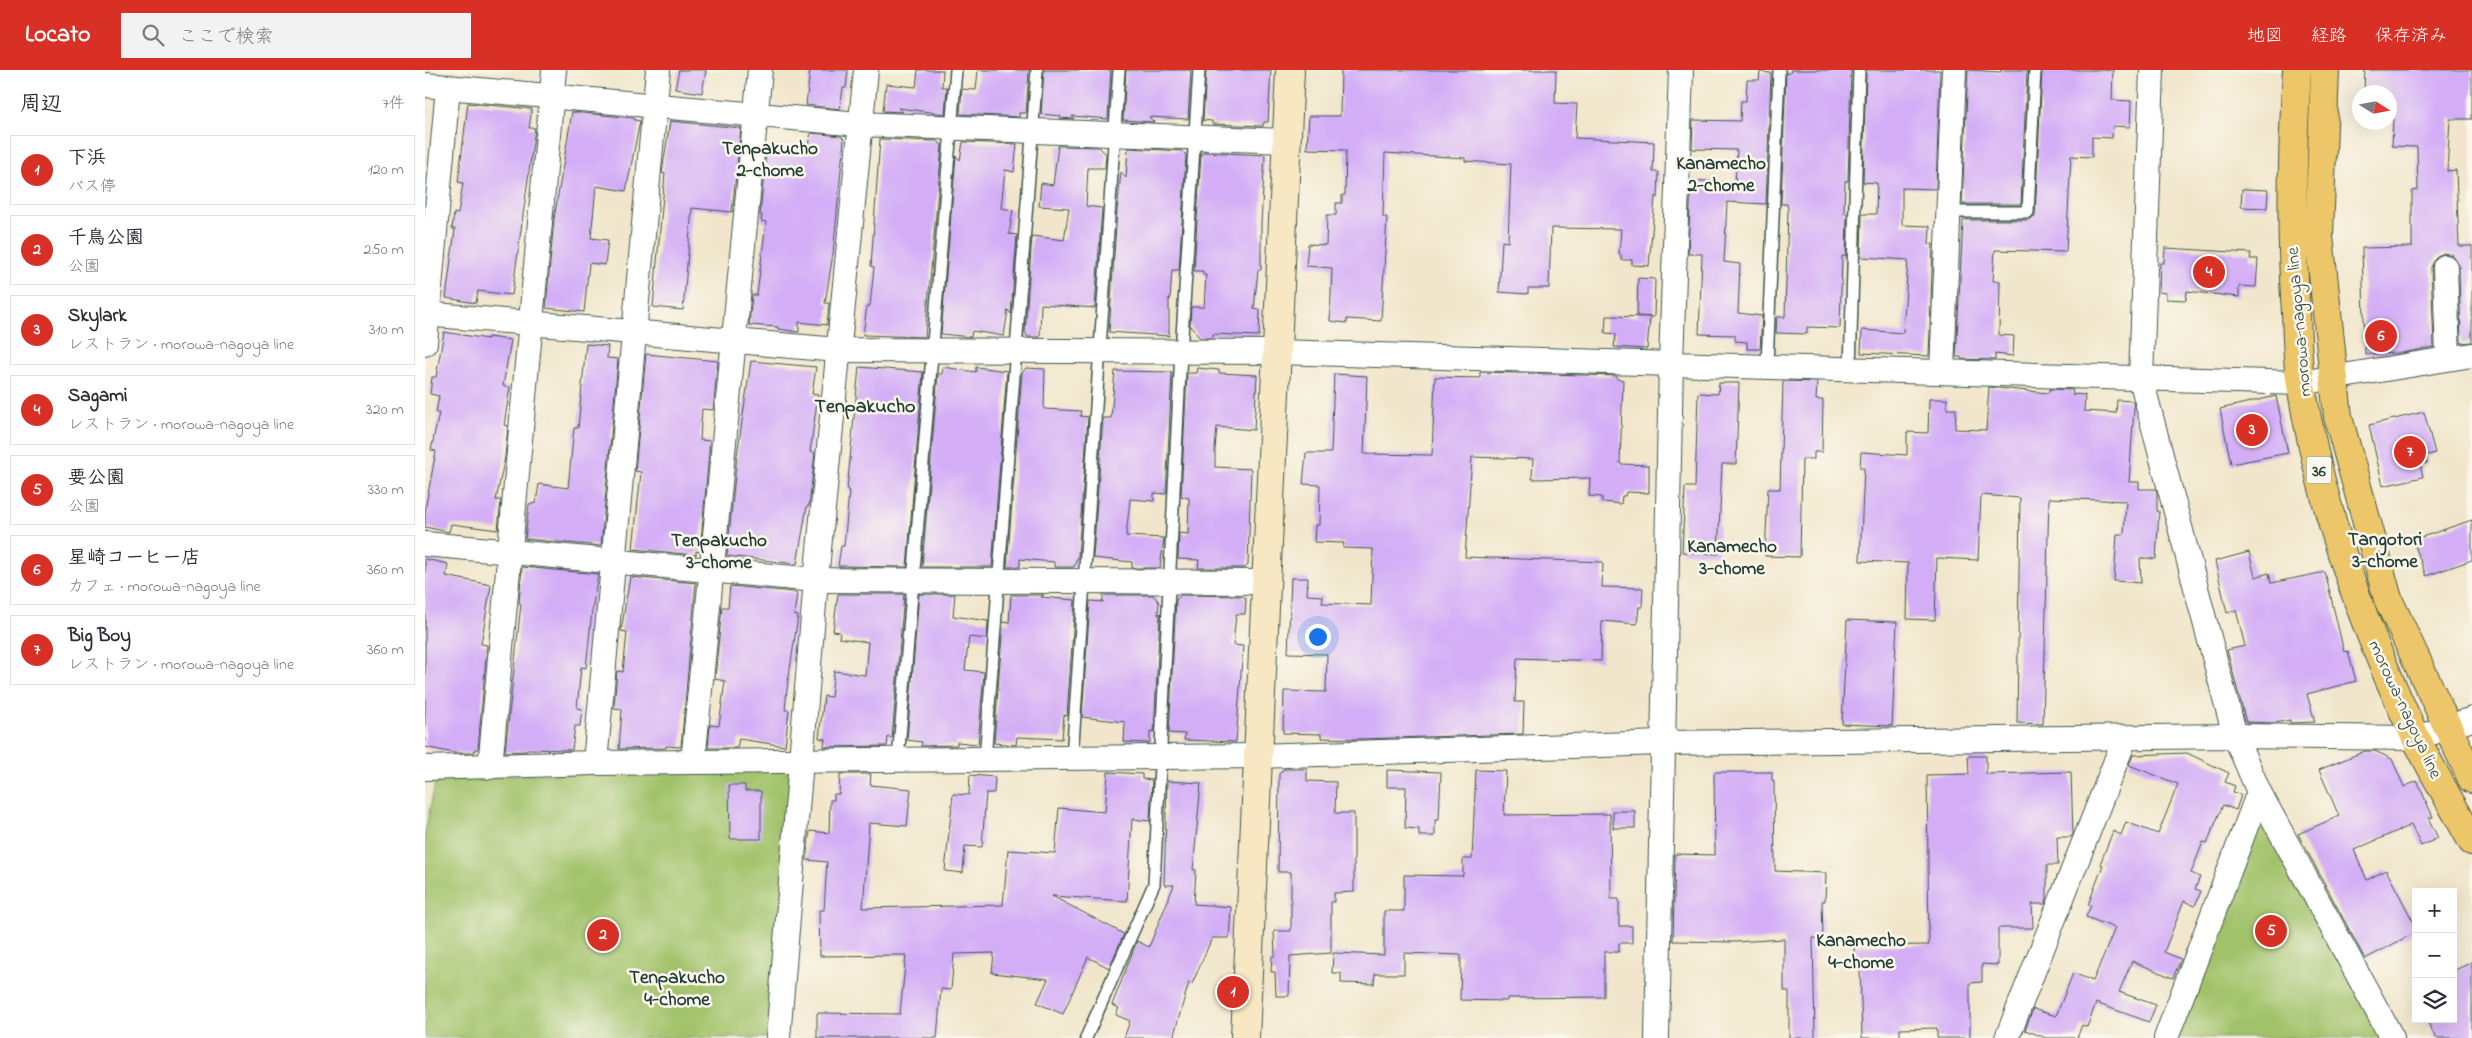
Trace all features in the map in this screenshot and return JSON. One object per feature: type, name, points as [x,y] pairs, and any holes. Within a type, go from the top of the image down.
[{"type":"main road","name":"morowa-nagoya line","points":[[2297,70],[2293,136],[2291,248],[2300,384],[2318,466],[2346,570],[2390,680],[2417,738],[2472,841]]},
{"type":"main road","name":"morowa-nagoya line","points":[[2325,70],[2319,236],[2338,416],[2388,599],[2460,724],[2472,779]]},
{"type":"street","points":[[490,766],[554,70]]},
{"type":"street","points":[[595,764],[658,70]]},
{"type":"street","points":[[693,762],[760,70]]},
{"type":"street","points":[[778,1038],[816,580],[859,124],[866,70]]},
{"type":"street","points":[[1245,1038],[1289,70]]},
{"type":"street","points":[[1657,1038],[1671,363],[1681,70]]},
{"type":"street","points":[[1942,372],[1954,70]]},
{"type":"street","points":[[2152,70],[2141,379],[2235,736],[2259,792],[2392,1038]]},
{"type":"street","points":[[425,85],[859,124],[1286,141]]},
{"type":"street","points":[[425,343],[426,314],[449,86]]},
{"type":"street","points":[[2445,267],[2448,358]]},
{"type":"street","points":[[426,314],[838,350],[1277,352],[2300,384],[2472,355]]},
{"type":"street","points":[[425,544],[816,580],[912,582],[1084,580],[1266,582]]},
{"type":"street","points":[[426,772],[490,766],[1258,756],[1662,743],[2235,736],[2417,738],[2460,724]]},
{"type":"street","points":[[2007,1038],[2125,738]]},
{"type":"street","points":[[2166,1038],[2259,792]]},
{"type":"lane","points":[[898,760],[956,70]]},
{"type":"lane","points":[[985,760],[1014,351],[1037,70]]},
{"type":"lane","points":[[1072,758],[1119,70]]},
{"type":"lane","points":[[1086,1038],[1154,884],[1181,352],[1199,70]]},
{"type":"lane","points":[[1767,366],[1779,70]]},
{"type":"lane","points":[[1850,369],[1859,70]]},
{"type":"lane","points":[[1948,212],[2028,212],[2035,70]]},
{"type":"green space","points":[[785,769],[795,775],[771,1038],[425,1038],[425,832],[435,783],[448,776]]},
{"type":"green space","points":[[2267,821],[2384,1038],[2175,1038],[2256,823]]},
{"type":"building","points":[[679,70],[706,70],[702,93],[675,89]]},
{"type":"building","points":[[810,70],[848,70],[846,88],[843,88],[840,109],[806,105]]},
{"type":"building","points":[[918,70],[943,70],[942,87],[947,87],[945,114],[898,108],[903,112],[883,111],[886,84],[916,87]]},
{"type":"building","points":[[978,70],[1029,70],[1026,113],[1019,113],[1019,117],[960,114],[962,89],[976,90]]},
{"type":"building","points":[[1044,70],[1111,70],[1108,119],[1072,116],[1074,119],[1060,118],[1061,116],[1041,114]]},
{"type":"building","points":[[1126,70],[1191,70],[1188,119],[1149,117],[1154,122],[1123,120]]},
{"type":"building","points":[[1206,70],[1271,70],[1268,122],[1264,122],[1263,126],[1212,124],[1212,121],[1203,120]]},
{"type":"building","points":[[1341,70],[1556,70],[1555,103],[1577,104],[1575,138],[1654,142],[1653,172],[1659,172],[1658,197],[1655,197],[1649,266],[1632,265],[1632,260],[1621,260],[1621,255],[1619,255],[1621,229],[1551,228],[1549,288],[1528,288],[1528,294],[1499,292],[1502,241],[1508,242],[1511,164],[1465,161],[1465,158],[1385,153],[1383,217],[1387,217],[1381,321],[1347,319],[1347,323],[1330,321],[1332,268],[1306,266],[1308,244],[1326,245],[1327,215],[1336,215],[1336,203],[1342,203],[1342,195],[1345,195],[1346,150],[1307,149],[1309,116],[1340,116]]},
{"type":"building","points":[[1791,70],[1851,70],[1848,181],[1845,181],[1844,213],[1847,213],[1846,256],[1842,256],[1840,328],[1807,327],[1807,334],[1776,333],[1777,317],[1785,317],[1788,209],[1787,204],[1781,204],[1786,73],[1790,73]]},
{"type":"building","points":[[1866,70],[1940,70],[1936,189],[1902,188],[1902,225],[1930,226],[1929,244],[1933,244],[1929,356],[1861,353],[1862,330],[1903,333],[1908,260],[1861,257],[1862,214],[1876,214],[1877,183],[1863,182]]},
{"type":"building","points":[[1968,70],[2001,72],[2001,70],[2027,70],[2021,204],[1962,204]]},
{"type":"building","points":[[2042,70],[2113,70],[2112,100],[2131,101],[2130,127],[2113,126],[2112,138],[2092,137],[2092,157],[2071,156],[2066,252],[1995,250],[1993,281],[2000,281],[1999,335],[2014,336],[2013,356],[1995,354],[1995,360],[1961,359],[1961,357],[1956,357],[1963,220],[2028,220],[2035,216]]},
{"type":"building","points":[[2365,70],[2472,70],[2472,119],[2450,119],[2447,171],[2456,170],[2459,246],[2472,246],[2472,342],[2461,343],[2459,266],[2452,255],[2444,253],[2437,256],[2431,267],[2434,347],[2401,353],[2365,354],[2362,248],[2412,247],[2412,191],[2418,190],[2417,147],[2392,146],[2393,130],[2397,130],[2397,85],[2364,85]]},
{"type":"building","points":[[1760,72],[1771,73],[1766,204],[1727,202],[1724,262],[1740,264],[1738,313],[1762,316],[1760,349],[1747,349],[1747,342],[1735,341],[1735,335],[1699,334],[1702,254],[1688,254],[1691,180],[1735,183],[1737,150],[1692,149],[1693,120],[1740,121],[1741,101],[1746,101],[1747,80],[1759,80]]},
{"type":"building","points":[[468,103],[532,109],[529,128],[535,128],[512,295],[478,291],[476,303],[446,298],[455,229],[452,229],[454,213],[458,214],[463,183],[458,182]]},
{"type":"building","points":[[572,112],[634,118],[634,120],[640,121],[626,191],[596,186],[591,238],[608,240],[605,265],[589,263],[584,312],[546,308],[554,219]]},
{"type":"building","points":[[670,121],[741,128],[732,212],[692,208],[683,310],[653,307],[665,174],[662,173]]},
{"type":"building","points":[[811,133],[841,136],[844,139],[833,254],[825,303],[829,303],[827,325],[799,322],[799,332],[778,329],[778,327],[749,325],[752,295],[757,295],[766,222],[761,221],[762,215],[760,215],[766,152],[769,153],[770,147],[806,152]]},
{"type":"building","points":[[880,139],[937,141],[942,145],[925,337],[863,335],[867,306],[870,306],[874,267],[871,266]]},
{"type":"building","points":[[963,142],[1017,144],[1014,172],[1005,170],[1001,208],[1013,210],[1009,234],[1017,235],[1011,314],[1008,310],[1004,336],[972,331],[971,337],[941,334],[956,156],[960,160]]},
{"type":"building","points":[[1058,146],[1099,147],[1106,154],[1105,168],[1088,168],[1086,206],[1102,208],[1095,308],[1041,304],[1040,337],[1028,337],[1025,333],[1032,236],[1064,240],[1069,208],[1039,206],[1041,183],[1053,185]]},
{"type":"building","points":[[1128,148],[1182,151],[1186,155],[1179,270],[1172,270],[1170,300],[1169,298],[1169,336],[1109,332],[1121,172],[1126,178]]},
{"type":"building","points":[[1204,152],[1265,155],[1261,223],[1261,270],[1258,270],[1254,309],[1260,310],[1259,336],[1213,334],[1213,338],[1200,338],[1190,326],[1191,307],[1204,307],[1206,275],[1203,275],[1203,271],[1194,271],[1201,154]]},
{"type":"building","points":[[2242,189],[2268,190],[2267,208],[2241,207]]},
{"type":"building","points":[[2165,248],[2251,253],[2250,259],[2258,259],[2256,287],[2239,286],[2239,297],[2187,291],[2186,300],[2166,299],[2166,293],[2159,292],[2160,263],[2164,263]]},
{"type":"building","points":[[1638,278],[1655,279],[1654,317],[1637,316]]},
{"type":"building","points":[[1606,316],[1650,317],[1647,349],[1614,347],[1616,334],[1605,333]]},
{"type":"building","points":[[444,332],[488,339],[488,337],[511,340],[503,386],[510,387],[504,425],[508,426],[505,457],[496,500],[501,500],[498,530],[451,524],[449,532],[425,527],[425,510],[436,451],[431,450],[439,413],[436,413],[439,396],[430,394],[432,377],[436,377]]},
{"type":"building","points":[[586,344],[608,346],[607,358],[618,359],[601,546],[525,539],[529,504],[536,503],[539,484],[568,488],[574,428],[578,428]]},
{"type":"building","points":[[646,354],[718,361],[713,410],[702,409],[700,440],[710,441],[700,552],[696,551],[696,555],[633,549],[641,472],[635,471]]},
{"type":"building","points":[[751,361],[816,367],[812,394],[818,395],[810,452],[815,453],[809,506],[807,506],[797,564],[727,556],[737,455]]},
{"type":"building","points":[[859,367],[923,372],[907,567],[838,566],[841,546],[844,546],[849,491],[847,490]]},
{"type":"building","points":[[943,367],[976,372],[976,367],[1007,371],[992,567],[922,567],[938,374],[942,374]]},
{"type":"building","points":[[1026,368],[1045,369],[1044,409],[1081,411],[1080,416],[1088,417],[1078,556],[1074,567],[1054,567],[1054,562],[1020,559],[1020,567],[1007,567],[1022,373]]},
{"type":"building","points":[[1197,368],[1219,370],[1219,373],[1257,375],[1254,430],[1217,427],[1215,450],[1215,467],[1251,469],[1248,565],[1245,568],[1198,568],[1199,560],[1178,559],[1179,533],[1188,534],[1189,498],[1181,496],[1187,373],[1196,373]]},
{"type":"building","points":[[1115,371],[1172,372],[1166,494],[1154,493],[1154,501],[1130,499],[1126,536],[1164,538],[1160,568],[1132,568],[1132,562],[1093,558],[1103,418],[1111,418]]},
{"type":"building","points":[[1480,372],[1617,376],[1617,379],[1623,380],[1620,464],[1649,465],[1649,493],[1626,492],[1625,496],[1622,496],[1621,504],[1602,502],[1602,497],[1589,496],[1590,478],[1532,479],[1533,459],[1472,457],[1465,557],[1603,562],[1602,587],[1643,588],[1642,607],[1639,607],[1637,624],[1602,621],[1601,661],[1517,658],[1515,702],[1524,702],[1523,734],[1359,739],[1321,738],[1321,734],[1283,733],[1284,691],[1326,692],[1327,654],[1288,653],[1291,578],[1308,578],[1307,595],[1323,596],[1322,603],[1371,605],[1373,549],[1343,548],[1344,543],[1314,542],[1315,525],[1319,525],[1320,485],[1303,484],[1306,453],[1331,453],[1334,374],[1367,376],[1364,454],[1432,455],[1435,377],[1480,378]]},
{"type":"building","points":[[1783,381],[1817,382],[1816,400],[1823,400],[1822,452],[1814,452],[1814,459],[1802,459],[1800,557],[1765,556],[1768,489],[1780,489]]},
{"type":"building","points":[[1719,383],[1739,383],[1736,464],[1722,464],[1718,554],[1682,552],[1685,487],[1695,487],[1698,393],[1718,394]]},
{"type":"building","points":[[1989,387],[2048,393],[2050,389],[2073,390],[2072,394],[2085,395],[2084,411],[2116,413],[2117,400],[2133,401],[2129,482],[2139,482],[2139,489],[2156,489],[2157,493],[2157,511],[2159,511],[2156,559],[2140,558],[2141,583],[2114,581],[2117,534],[2124,534],[2126,501],[2049,498],[2043,724],[2017,723],[2020,498],[1981,495],[1978,560],[1937,558],[1935,620],[1907,619],[1908,563],[1860,561],[1864,468],[1860,468],[1861,452],[1907,455],[1907,432],[1928,433],[1929,399],[1947,399],[1947,409],[1956,409],[1955,429],[1986,430]]},
{"type":"building","points":[[2276,396],[2288,453],[2231,464],[2220,409]]},
{"type":"building","points":[[2424,412],[2435,453],[2425,456],[2427,463],[2420,464],[2423,477],[2383,486],[2369,425]]},
{"type":"building","points":[[2472,520],[2472,560],[2426,576],[2413,540]]},
{"type":"building","points":[[2249,552],[2255,577],[2269,573],[2271,583],[2325,572],[2344,652],[2348,651],[2356,681],[2307,694],[2315,722],[2290,723],[2290,720],[2275,723],[2246,722],[2227,650],[2245,646],[2236,610],[2227,613],[2215,561]]},
{"type":"building","points":[[425,559],[448,564],[446,576],[491,585],[481,644],[487,645],[478,749],[475,749],[474,753],[454,753],[425,747]]},
{"type":"building","points":[[522,567],[598,574],[586,668],[581,667],[577,708],[582,709],[580,726],[575,726],[572,750],[527,749],[527,751],[505,752],[521,604],[519,603]]},
{"type":"building","points":[[630,577],[696,583],[681,747],[619,749],[622,709],[614,708],[617,671],[623,672],[627,632],[621,631]]},
{"type":"building","points":[[730,586],[793,592],[797,594],[794,615],[798,616],[785,710],[789,710],[785,746],[739,739],[737,748],[708,748],[710,725],[719,726],[725,681],[715,679],[722,607],[728,607]]},
{"type":"building","points":[[838,594],[904,594],[892,738],[888,737],[887,746],[824,747],[825,739],[819,738],[824,696],[831,697],[834,671],[865,675],[868,642],[839,638],[840,632],[833,631]]},
{"type":"building","points":[[919,594],[955,594],[953,616],[988,621],[987,639],[969,637],[965,670],[984,672],[978,744],[957,742],[957,745],[921,746],[922,742],[907,740]]},
{"type":"building","points":[[1011,595],[1044,595],[1041,597],[1075,600],[1067,716],[1064,715],[1062,739],[1017,737],[1016,745],[994,743],[1003,622],[1009,623]]},
{"type":"building","points":[[1103,595],[1153,595],[1159,602],[1154,732],[1150,731],[1150,743],[1124,742],[1125,722],[1082,717],[1090,601],[1103,602]]},
{"type":"building","points":[[1181,595],[1242,596],[1246,598],[1245,614],[1236,614],[1233,645],[1243,646],[1236,742],[1184,740],[1185,734],[1169,733],[1176,600]]},
{"type":"building","points":[[1847,620],[1897,622],[1892,726],[1842,724]]},
{"type":"building","points":[[2365,751],[2375,751],[2392,759],[2404,787],[2417,781],[2433,817],[2428,818],[2438,838],[2421,846],[2411,825],[2354,850],[2367,880],[2386,870],[2412,919],[2412,934],[2365,959],[2298,834],[2339,816],[2319,770]]},
{"type":"building","points":[[2187,753],[2229,773],[2225,782],[2235,786],[2233,792],[2241,795],[2236,810],[2223,805],[2207,843],[2203,842],[2191,873],[2200,877],[2195,889],[2201,891],[2195,906],[2184,901],[2164,952],[2181,959],[2173,978],[2132,961],[2119,992],[2156,1005],[2149,1022],[2096,1003],[2087,1027],[2082,1025],[2077,1038],[2046,1038],[2025,1030],[2033,1009],[2056,1016],[2073,973],[2093,981],[2115,928],[2086,917],[2091,905],[2088,905],[2103,865],[2100,864],[2113,831],[2121,835],[2126,822],[2158,834],[2178,784],[2129,765],[2133,755]]},
{"type":"building","points":[[1968,756],[1986,756],[1986,774],[2071,772],[2073,834],[2071,837],[2057,837],[2058,865],[2047,865],[2047,898],[2045,904],[2032,904],[2033,928],[1998,928],[1998,965],[1982,964],[1982,982],[1970,983],[1970,1038],[1937,1038],[1937,1028],[1900,1029],[1900,1038],[1862,1038],[1860,967],[1854,967],[1854,946],[1929,945],[1927,775],[1969,774]]},
{"type":"building","points":[[1284,769],[1307,769],[1307,781],[1336,782],[1335,813],[1354,813],[1354,892],[1334,893],[1334,902],[1331,902],[1331,953],[1290,956],[1289,996],[1276,996],[1275,972],[1271,972],[1272,956],[1275,956],[1274,931],[1291,931],[1291,872],[1278,872],[1279,774]]},
{"type":"building","points":[[1387,770],[1441,772],[1439,820],[1435,820],[1435,836],[1419,836],[1419,829],[1405,828],[1406,787],[1387,787]]},
{"type":"building","points":[[1476,770],[1506,771],[1504,815],[1610,814],[1611,899],[1619,899],[1619,926],[1632,926],[1632,943],[1619,943],[1619,952],[1604,952],[1604,997],[1507,998],[1507,1001],[1460,1000],[1461,955],[1404,953],[1404,974],[1375,974],[1374,984],[1341,983],[1341,973],[1332,973],[1333,953],[1384,955],[1384,911],[1404,911],[1404,875],[1463,876],[1463,859],[1472,859]]},
{"type":"building","points":[[1108,772],[1142,774],[1142,779],[1152,780],[1150,821],[1132,819],[1127,901],[1052,896],[1124,934],[1109,968],[1088,957],[1063,1014],[1037,1003],[1048,979],[992,973],[994,953],[954,954],[951,990],[941,989],[937,1038],[817,1038],[817,1013],[900,1014],[906,955],[820,956],[819,910],[824,910],[827,862],[807,860],[807,852],[810,831],[829,833],[830,800],[834,800],[834,794],[839,794],[840,774],[871,774],[870,785],[911,789],[907,826],[869,823],[863,908],[1003,905],[1008,850],[1055,853],[1059,808],[1105,812]]},
{"type":"building","points":[[1772,772],[1772,780],[1774,781],[1775,871],[1826,873],[1825,901],[1822,901],[1823,938],[1813,938],[1815,1038],[1789,1038],[1789,991],[1784,991],[1784,939],[1735,942],[1673,941],[1675,854],[1715,855],[1714,773]]},
{"type":"building","points":[[970,775],[995,777],[994,793],[986,793],[982,847],[965,846],[963,873],[945,871],[953,794],[969,795]]},
{"type":"building","points":[[1167,781],[1201,783],[1193,870],[1196,870],[1194,904],[1231,907],[1229,938],[1212,938],[1192,984],[1189,982],[1173,1038],[1124,1038],[1130,1021],[1116,1015],[1119,1008],[1112,1005],[1137,941],[1149,947],[1174,885],[1164,885]]},
{"type":"building","points":[[729,785],[745,785],[745,791],[761,791],[761,839],[730,839]]},
{"type":"building","points":[[1613,811],[1635,811],[1635,828],[1613,828]]},
{"type":"building","points":[[2472,962],[2472,1038],[2436,1038],[2428,1023],[2457,1023],[2457,969]]},
{"type":"place","name":"Sagami","points":[[2209,272]]},
{"type":"place","name":"星崎コーヒー店","points":[[2381,336]]},
{"type":"place","name":"Skylark","points":[[2252,430]]},
{"type":"place","name":"Big Boy","points":[[2410,452]]},
{"type":"place","name":"要公園","points":[[2271,931]]},
{"type":"place","name":"千鳥公園","points":[[603,935]]},
{"type":"place","name":"下浜","points":[[1233,992]]},
{"type":"district","name":"Tenpakucho 2-chome","points":[[770,158]]},
{"type":"district","name":"Kanamecho 2-chome","points":[[1721,173]]},
{"type":"district","name":"Tenpakucho","points":[[865,405]]},
{"type":"district","name":"Tangotori 3-chome","points":[[2385,549]]},
{"type":"district","name":"Tenpakucho 3-chome","points":[[719,550]]},
{"type":"district","name":"Kanamecho 3-chome","points":[[1732,556]]},
{"type":"district","name":"Kanamecho 4-chome","points":[[1861,950]]},
{"type":"district","name":"Tenpakucho 4-chome","points":[[677,987]]}]
